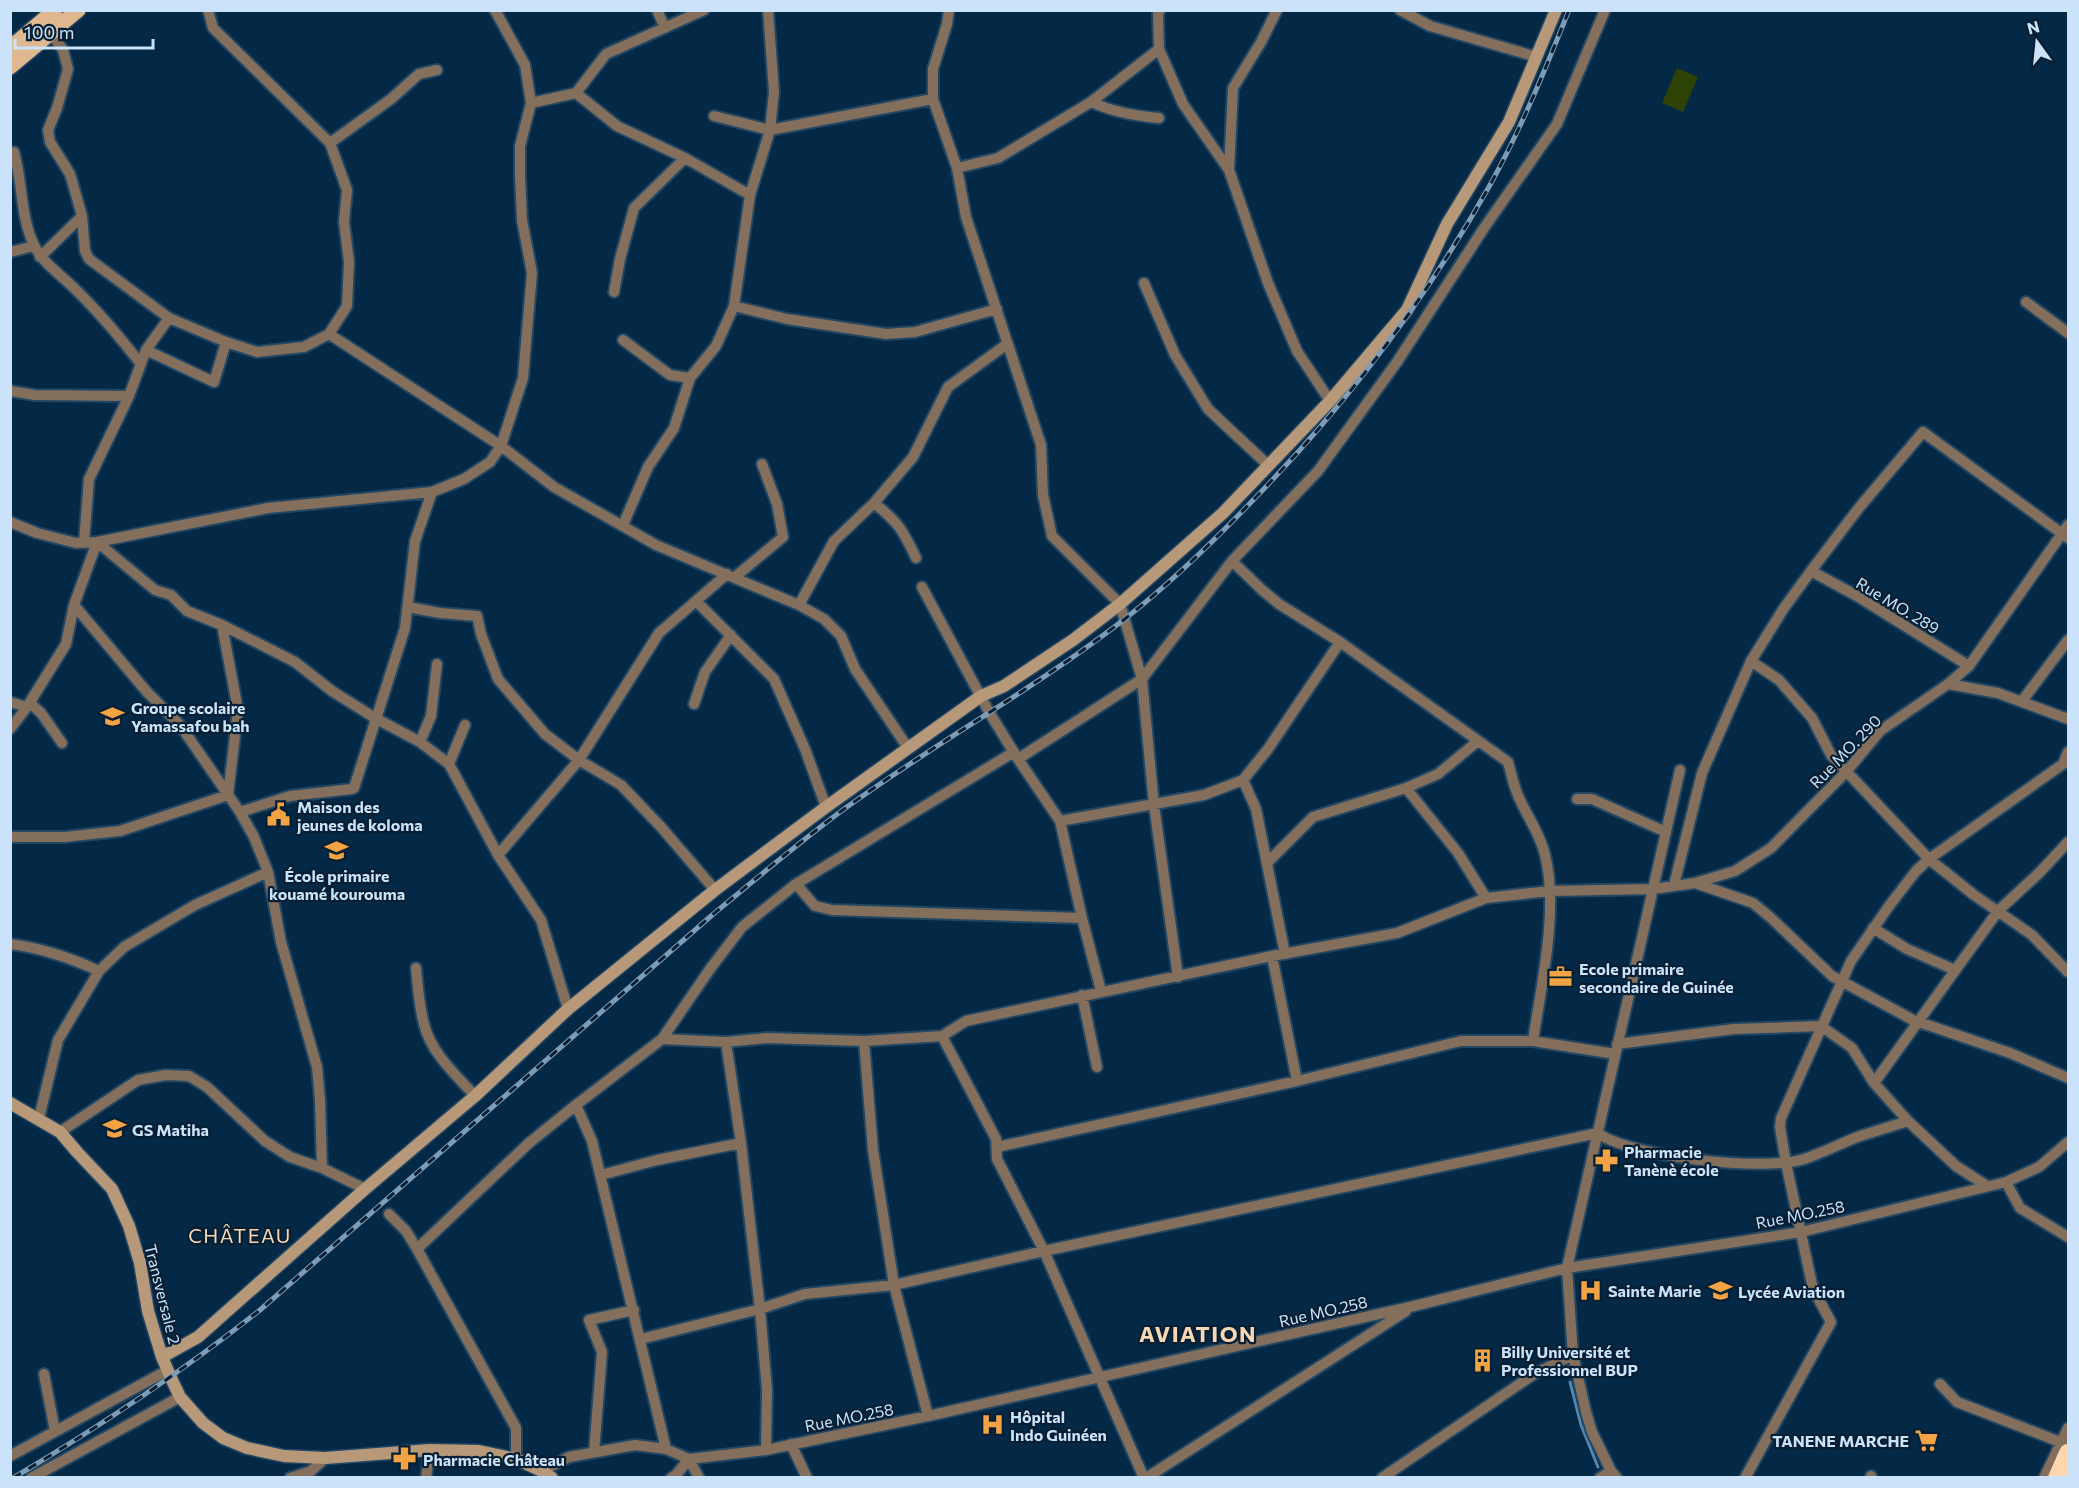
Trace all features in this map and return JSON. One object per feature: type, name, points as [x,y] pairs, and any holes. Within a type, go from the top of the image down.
[{"type":"highway","points":[[2057,1478],[2066,1447]]},
{"type":"main road","points":[[10,48],[55,10]]},
{"type":"main road","points":[[10,67],[78,10]]},
{"type":"street","points":[[51,33],[63,50],[68,69],[48,130],[50,142],[70,174],[82,216],[85,251],[89,259],[169,318],[226,342],[258,352],[304,347],[329,334],[347,306],[349,262],[344,222],[346,190],[330,143],[213,28],[208,10]]},
{"type":"street","points":[[10,522],[37,533],[76,543],[97,542],[268,508],[432,492],[464,480],[490,462],[501,446],[523,378],[532,273],[522,220],[520,146],[531,103],[525,65],[495,10]]},
{"type":"street","points":[[657,10],[665,27]]},
{"type":"street","points":[[531,103],[576,93],[606,54],[704,10]]},
{"type":"street","points":[[623,525],[648,467],[674,428],[690,378],[716,346],[734,306],[750,195],[770,130],[774,92],[768,10]]},
{"type":"street","points":[[949,10],[933,69],[933,99],[957,168],[966,218],[1041,445],[1043,495],[1052,536],[1120,604],[1142,679],[1154,805],[1178,977]]},
{"type":"street","points":[[1160,10],[1158,13],[1159,49],[1183,104],[1229,170],[1272,293],[1298,351],[1330,401]]},
{"type":"street","points":[[1229,170],[1233,88],[1277,10]]},
{"type":"street","points":[[1400,10],[1430,26],[1537,57]]},
{"type":"street","points":[[162,1357],[198,1337],[365,1189],[475,1096],[568,1009],[715,890],[981,696],[1004,687],[1073,640],[1120,604],[1223,513],[1330,401],[1407,310],[1448,224],[1509,122],[1556,10]]},
{"type":"street","points":[[417,1249],[529,1143],[662,1039],[742,927],[796,884],[1142,679],[1232,561],[1318,471],[1397,362],[1484,228],[1557,124],[1605,10]]},
{"type":"street","points":[[957,168],[998,158],[1091,102],[1159,49]]},
{"type":"street","points":[[330,143],[391,99],[419,74],[437,70]]},
{"type":"street","points":[[576,93],[617,126],[685,158],[750,195]]},
{"type":"street","points":[[714,116],[770,130],[933,99]]},
{"type":"street","points":[[1091,102],[1105,109],[1134,116],[1159,118]]},
{"type":"street","points":[[15,152],[26,220],[40,257],[113,327],[140,363]]},
{"type":"street","points":[[614,292],[620,259],[634,208],[685,158]]},
{"type":"street","points":[[40,257],[82,216]]},
{"type":"street","points":[[10,252],[34,246]]},
{"type":"street","points":[[1144,283],[1175,355],[1208,410],[1268,465]]},
{"type":"street","points":[[2026,302],[2068,333]]},
{"type":"street","points":[[734,306],[787,320],[886,334],[915,332],[997,309]]},
{"type":"street","points":[[84,542],[89,479],[129,396],[146,350],[169,318]]},
{"type":"street","points":[[329,334],[501,446],[554,486],[656,545],[799,605],[824,619],[841,636],[855,669],[908,748]]},
{"type":"street","points":[[623,340],[670,375],[690,378]]},
{"type":"street","points":[[146,350],[214,382],[226,342]]},
{"type":"street","points":[[799,605],[834,541],[874,503],[913,457],[948,387],[1007,344]]},
{"type":"street","points":[[10,391],[35,395],[129,396]]},
{"type":"street","points":[[1674,885],[1702,773],[1751,661],[1784,608],[1811,571],[1858,509],[1923,432],[2066,532]]},
{"type":"street","points":[[498,855],[579,760],[659,633],[696,601],[783,537],[777,504],[762,464]]},
{"type":"street","points":[[240,812],[290,796],[352,789],[356,784],[405,628],[415,541],[432,492]]},
{"type":"street","points":[[874,503],[894,519],[916,558]]},
{"type":"street","name":"Rue MO. 290","points":[[942,1036],[966,1022],[1101,991],[1397,933],[1486,898],[1550,891],[1653,889],[1695,883],[1735,872],[1771,848],[1846,772],[1880,732],[1948,684],[1969,666],[2066,532]]},
{"type":"street","points":[[10,729],[29,705],[66,644],[74,604],[97,542]]},
{"type":"street","points":[[97,542],[155,590],[171,595],[187,611],[222,625],[295,662],[332,691],[420,742],[449,764],[498,855],[541,920],[568,1009]]},
{"type":"street","points":[[1232,561],[1280,604],[1340,642],[1508,762],[1517,793],[1546,856],[1550,891],[1548,933],[1533,1041]]},
{"type":"street","name":"Rue MO. 289","points":[[1811,571],[1857,596],[1969,666]]},
{"type":"street","points":[[922,587],[981,696],[1016,755],[1060,821],[1101,991]]},
{"type":"street","points":[[696,601],[774,679],[805,749],[826,807]]},
{"type":"street","points":[[74,604],[147,692],[180,725],[240,812],[254,837],[268,872],[281,942],[317,1066],[322,1168]]},
{"type":"street","points":[[408,607],[440,613],[477,616],[481,634],[498,679],[545,734],[579,760],[621,785],[715,890]]},
{"type":"street","points":[[222,625],[238,710],[228,795]]},
{"type":"street","points":[[694,704],[705,672],[731,635]]},
{"type":"street","points":[[2022,701],[2068,640]]},
{"type":"street","points":[[1060,821],[1204,795],[1243,780],[1268,749],[1340,642]]},
{"type":"street","points":[[1751,661],[1779,680],[1812,718],[1831,755],[1929,859],[2032,935],[2068,972]]},
{"type":"street","points":[[420,742],[431,716],[437,664]]},
{"type":"street","points":[[1948,684],[1998,693],[2068,718]]},
{"type":"street","points":[[10,702],[29,705],[46,720],[62,743]]},
{"type":"street","points":[[449,764],[465,725]]},
{"type":"street","points":[[1267,863],[1313,817],[1406,788],[1438,774],[1478,741]]},
{"type":"street","points":[[1745,1478],[1831,1322],[1813,1289],[1780,1127],[1841,981],[1872,928],[1916,871],[1929,859],[2063,764],[2068,752]]},
{"type":"street","points":[[1600,1478],[1614,1474],[1592,1432],[1573,1354],[1567,1268],[1680,770]]},
{"type":"street","points":[[1243,780],[1256,809],[1285,954]]},
{"type":"street","points":[[1406,788],[1458,853],[1486,898]]},
{"type":"street","points":[[10,837],[64,837],[120,831],[228,795]]},
{"type":"street","points":[[1577,799],[1592,799],[1666,832]]},
{"type":"street","points":[[1874,1083],[1998,911],[2068,842]]},
{"type":"street","points":[[39,1118],[58,1040],[99,971],[124,947],[195,905],[268,872]]},
{"type":"street","points":[[1695,883],[1753,903],[1832,976],[1917,1021],[2010,1053],[2068,1078]]},
{"type":"street","points":[[796,884],[815,906],[832,910],[1082,918]]},
{"type":"street","points":[[1872,928],[1907,949],[1955,970]]},
{"type":"street","points":[[10,944],[32,946],[99,971]]},
{"type":"street","points":[[1272,956],[1297,1081]]},
{"type":"street","points":[[416,968],[424,1025],[429,1038],[443,1060],[475,1096]]},
{"type":"street","points":[[1082,996],[1097,1067]]},
{"type":"street","points":[[997,1147],[1297,1081],[1461,1041],[1533,1041],[1616,1049],[1734,1029],[1821,1026],[1852,1048],[1874,1083],[1908,1121],[1956,1166],[1987,1186]]},
{"type":"street","points":[[662,1039],[726,1042],[767,1038],[864,1041],[942,1036],[996,1139],[997,1159],[1044,1251],[1145,1478],[1414,1306]]},
{"type":"street","points":[[864,1041],[873,1150],[894,1285],[928,1416]]},
{"type":"street","points":[[726,1042],[741,1143],[760,1309],[767,1390],[766,1450]]},
{"type":"street","points":[[60,1132],[138,1080],[166,1075],[189,1076],[207,1088],[265,1141],[290,1157],[322,1168],[365,1189]]},
{"type":"street","name":"Transversale 2","points":[[10,1103],[60,1132],[112,1189],[129,1226],[140,1263],[148,1311],[162,1357],[180,1397],[203,1423],[223,1438],[247,1448],[284,1456],[325,1458],[430,1450],[479,1451],[516,1459],[547,1474]]},
{"type":"street","points":[[576,1105],[592,1141],[601,1174],[666,1449]]},
{"type":"street","points":[[641,1339],[760,1309],[805,1294],[894,1285],[1598,1133],[1607,1140],[1671,1157],[1756,1164],[1786,1163],[1804,1160],[1860,1136],[1908,1121]]},
{"type":"street","name":"Rue MO.258","points":[[689,1459],[766,1450],[928,1416],[1414,1306],[1567,1268],[1801,1232],[2006,1182],[2039,1167],[2068,1142]]},
{"type":"street","points":[[601,1174],[741,1143]]},
{"type":"street","points":[[2006,1182],[2020,1208],[2068,1237]]},
{"type":"street","points":[[389,1214],[406,1231],[417,1249],[516,1428],[516,1459]]},
{"type":"street","points":[[594,1452],[602,1352],[589,1320],[634,1310]]},
{"type":"street","points":[[1382,1478],[1534,1374],[1573,1354]]},
{"type":"street","points":[[12,1453],[168,1370]]},
{"type":"street","points":[[44,1374],[56,1431]]},
{"type":"street","points":[[1940,1384],[1957,1402],[2066,1447]]},
{"type":"street","points":[[31,1478],[180,1397]]},
{"type":"street","points":[[2044,1478],[2066,1447],[2068,1428]]},
{"type":"street","points":[[791,1444],[807,1478]]},
{"type":"street","points":[[547,1474],[569,1457],[635,1445],[666,1449],[689,1459],[699,1478]]},
{"type":"street","points":[[426,1478],[430,1450]]},
{"type":"street","points":[[290,1478],[311,1471],[325,1458]]},
{"type":"street","points":[[671,1478],[689,1459]]},
{"type":"green space","points":[[1677,68],[1698,77],[1683,112],[1662,103]]},
{"type":"waterway","points":[[1570,1382],[1581,1425],[1598,1467]]},
{"type":"railway","points":[[13,1478],[140,1398],[260,1310],[711,916],[791,850],[875,787],[1091,644],[1143,604],[1194,559],[1257,496],[1323,424],[1412,309],[1490,185],[1532,99],[1569,10]]},
{"type":"place","name":"Groupe scolaire Yamassafou bah","points":[[113,716]]},
{"type":"place","name":"Maison des jeunes de koloma","points":[[279,815]]},
{"type":"place","name":"École primaire kouamé kourouma","points":[[337,850]]},
{"type":"place","name":"Ecole primaire secondaire de Guinée","points":[[1561,977]]},
{"type":"place","name":"GS Matiha","points":[[114,1129]]},
{"type":"place","name":"Pharmacie Tanènè école","points":[[1606,1160]]},
{"type":"place","name":"Sainte Marie","points":[[1590,1290]]},
{"type":"place","name":"Lycée Aviation","points":[[1720,1291]]},
{"type":"place","name":"Billy Université et Professionnel BUP","points":[[1483,1360]]},
{"type":"place","name":"Hôpital Indo Guinéen","points":[[992,1425]]},
{"type":"place","name":"TANENE MARCHE","points":[[1927,1440]]},
{"type":"place","name":"Pharmacie Château","points":[[405,1459]]},
{"type":"district","name":"CHÂTEAU","points":[[240,1235]]},
{"type":"district","name":"AVIATION","points":[[1198,1333]]}]
